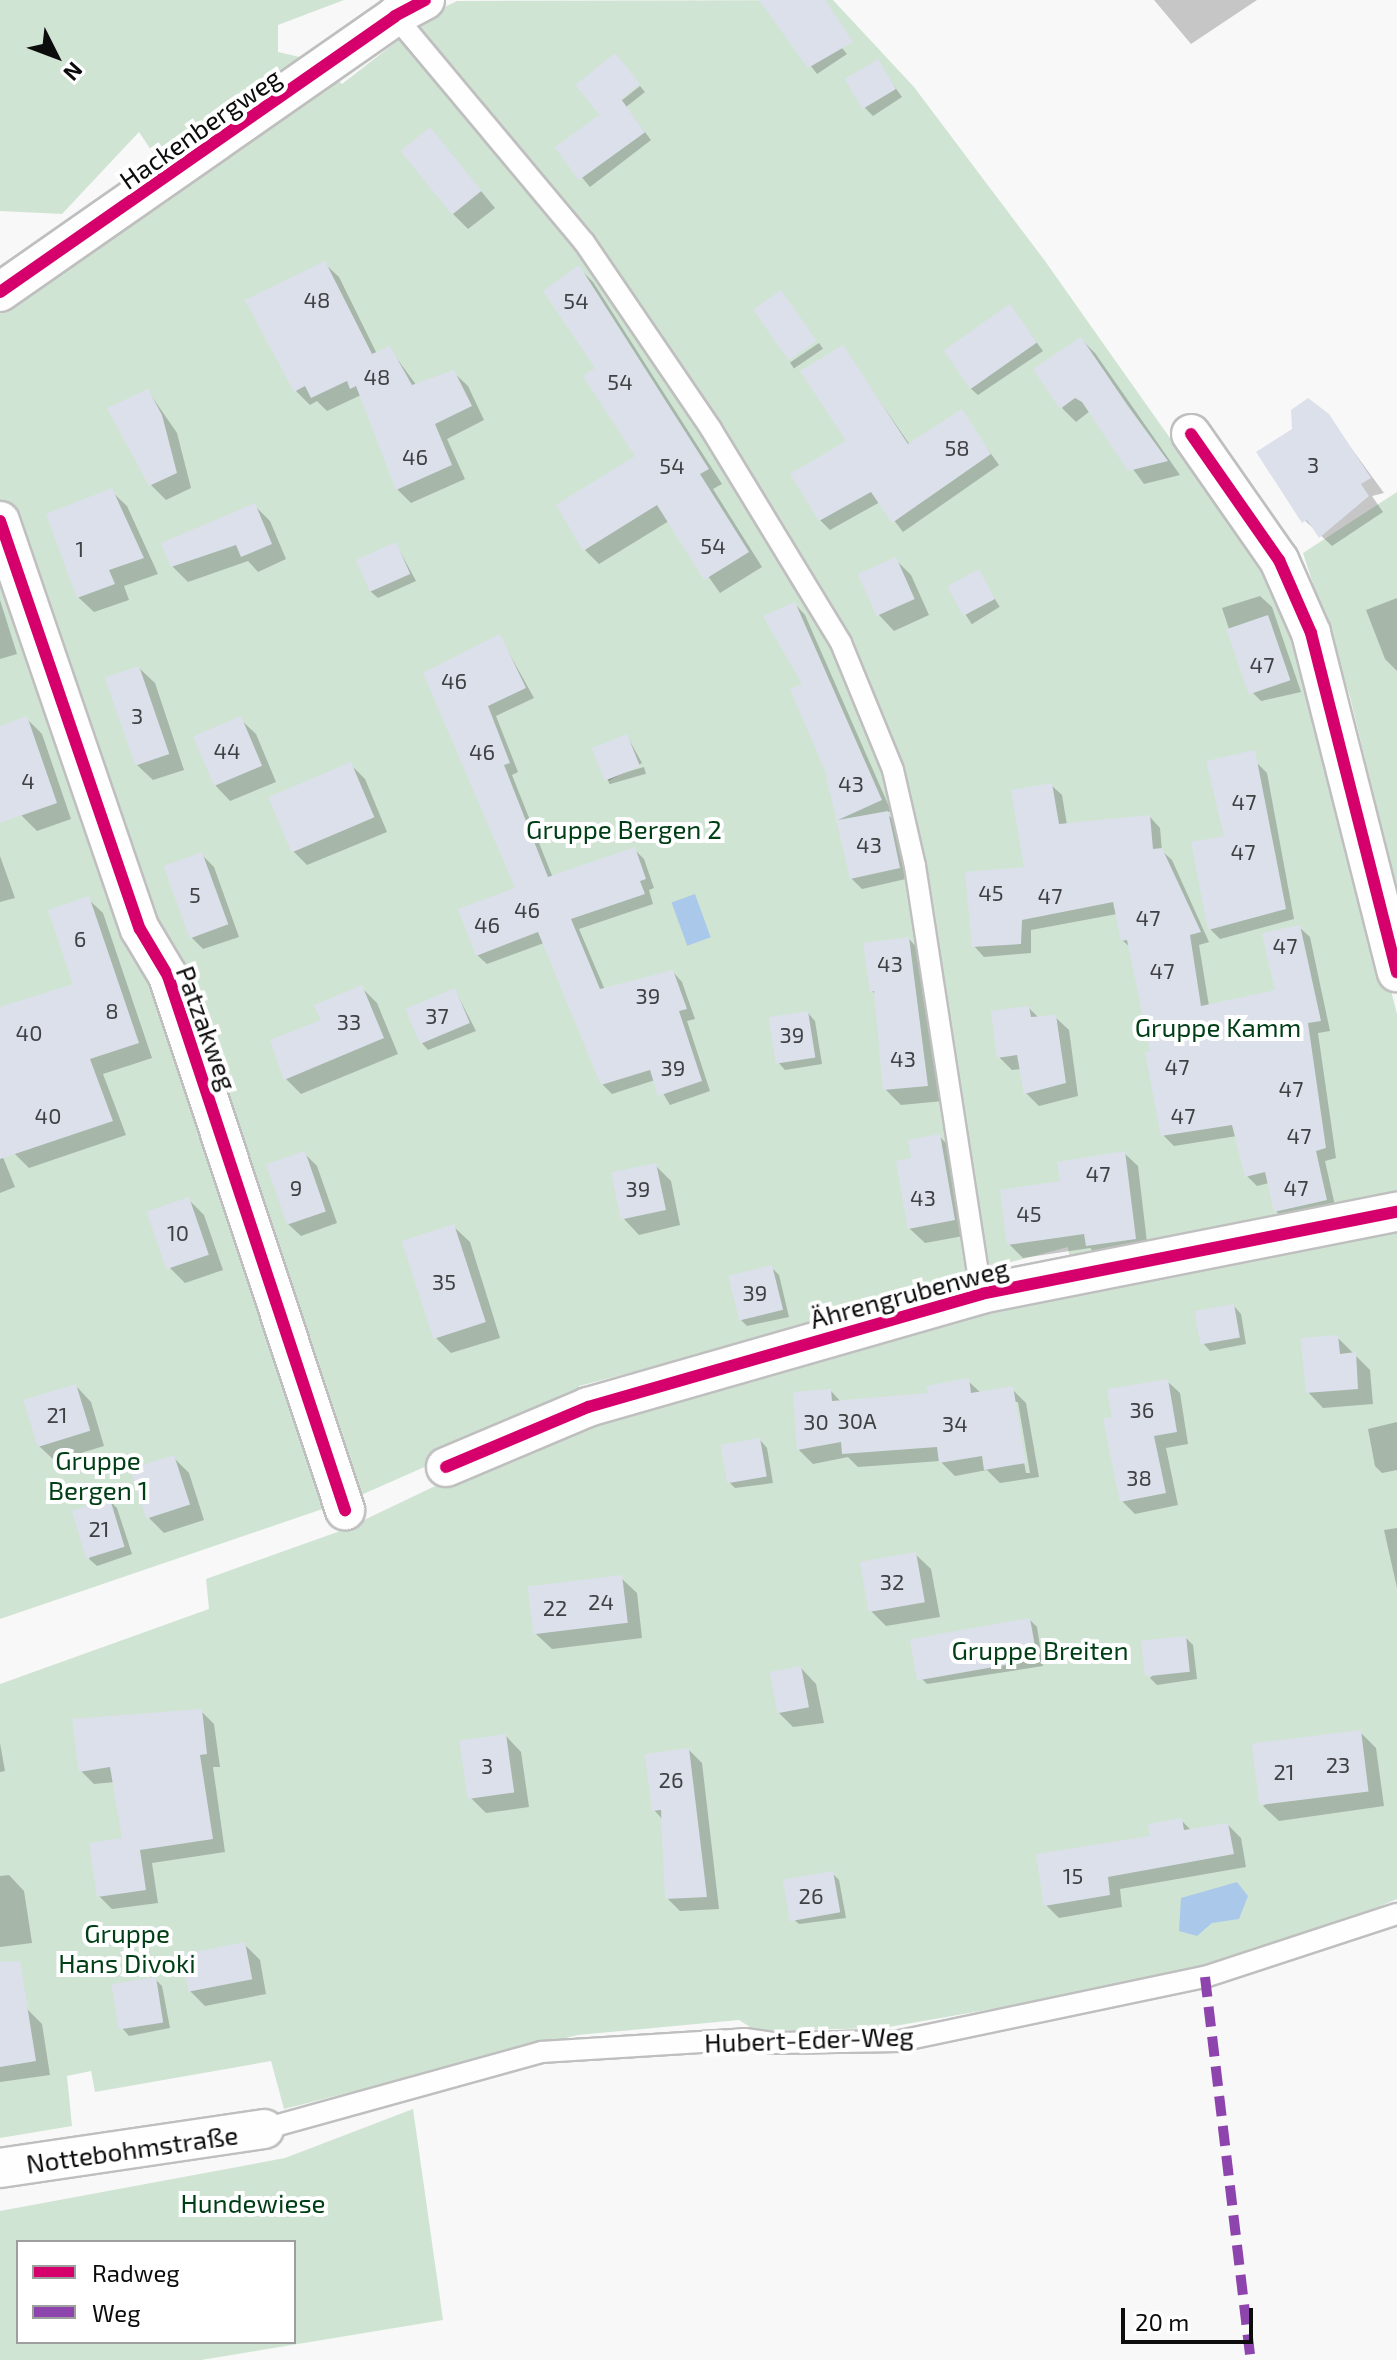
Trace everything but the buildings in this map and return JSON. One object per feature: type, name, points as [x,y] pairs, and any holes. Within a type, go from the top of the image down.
[{"type":"street","name":"Hackenbergweg","points":[[0,292],[410,8]]},
{"type":"street","points":[[1191,434],[1279,560],[1311,633],[1397,972]]},
{"type":"street","name":"Patzakweg","points":[[0,521],[140,929],[168,976],[345,1510]]},
{"type":"street","name":"Ährengrubenweg","points":[[446,1467],[588,1407],[981,1294],[1397,1212]]},
{"type":"street","name":"Nottebohmstraße","points":[[0,2168],[264,2129]]},
{"type":"lane","points":[[410,8],[584,242],[711,429],[841,643],[893,770],[915,866],[981,1294]]},
{"type":"lane","name":"Hubert-Eder-Weg","points":[[264,2129],[541,2052],[745,2039],[773,2043],[900,2041],[1205,1977],[1397,1914]]},
{"type":"green space","points":[[0,0],[344,0],[278,25],[278,52],[313,60],[163,168],[139,132],[62,214],[0,211]]},
{"type":"green space","points":[[833,0],[914,87],[1045,261],[1280,594],[1319,707],[1397,1014],[1397,1199],[1070,1263],[1068,1247],[992,1267],[991,1279],[579,1386],[581,1398],[352,1499],[0,1619],[0,308],[102,246],[336,78],[342,84],[414,28],[411,23],[457,1]]},
{"type":"green space","points":[[1397,492],[1397,892],[1350,697],[1303,553]]},
{"type":"green space","name":"Gruppe Breiten","points":[[1397,1226],[1397,1899],[1277,1950],[1153,1981],[883,2028],[756,2031],[739,2020],[578,2035],[284,2109],[271,2061],[95,2092],[91,2071],[67,2076],[72,2126],[0,2138],[0,1684],[209,1609],[206,1579],[343,1530],[550,1431],[941,1317]]},
{"type":"green space","name":"Hundewiese","points":[[413,2109],[443,2320],[201,2360],[0,2360],[0,2211],[285,2158]]},
{"type":"water","points":[[695,894],[711,937],[687,946],[672,903]]},
{"type":"water","points":[[1237,1882],[1248,1896],[1239,1919],[1212,1923],[1197,1936],[1179,1931],[1181,1898]]},
{"type":"marked path","points":[[1205,1977],[1251,2360]]},
{"type":"cycle path","points":[[0,292],[395,16],[425,0]]},
{"type":"cycle path","points":[[1191,434],[1279,560],[1311,633],[1397,972]]},
{"type":"cycle path","points":[[0,521],[140,929],[168,976],[345,1510]]},
{"type":"cycle path","points":[[446,1467],[588,1407],[981,1294],[1397,1212]]},
{"type":"park label","name":"Gruppe Bergen 2","points":[[624,829]]},
{"type":"park label","name":"Gruppe Kamm","points":[[1218,1027]]},
{"type":"park label","name":"Gruppe Bergen 1","points":[[98,1475]]},
{"type":"park label","name":"Gruppe Hans Divoki","points":[[127,1948]]}]
